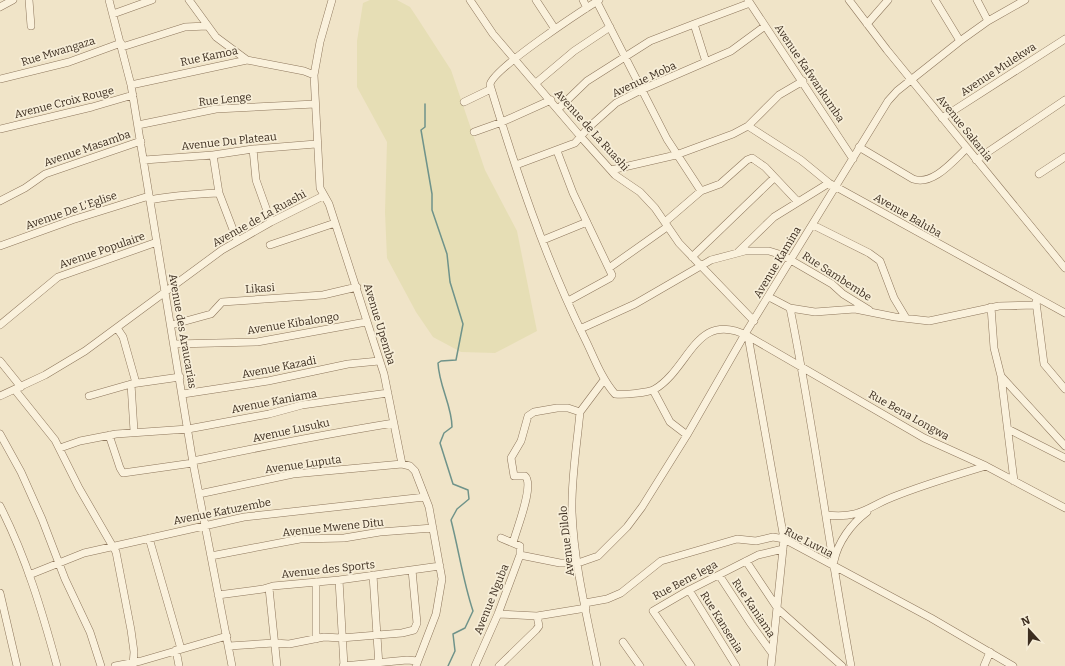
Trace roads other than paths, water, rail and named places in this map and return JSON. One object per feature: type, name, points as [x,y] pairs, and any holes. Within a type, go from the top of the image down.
[{"type":"street","points":[[0,7],[13,0]]},
{"type":"street","points":[[29,0],[30,26]]},
{"type":"street","name":"Avenue des Araucarias","points":[[109,0],[132,85],[149,198],[175,344],[193,462],[232,666]]},
{"type":"street","points":[[113,14],[152,0]]},
{"type":"street","points":[[190,0],[207,26],[220,41],[247,60]]},
{"type":"street","name":"Avenue de La Ruashi","points":[[0,396],[57,368],[85,351],[194,269],[237,240],[323,196],[320,188],[316,144],[314,75],[320,42],[332,0]]},
{"type":"street","name":"Avenue de La Ruashi","points":[[470,0],[514,60],[551,100],[581,137],[611,170],[644,196],[655,208],[692,257],[754,321]]},
{"type":"street","points":[[536,0],[554,29]]},
{"type":"street","points":[[583,0],[587,8]]},
{"type":"street","name":"Avenue Sakania","points":[[849,0],[942,118],[1065,268]]},
{"type":"street","points":[[867,24],[888,0]]},
{"type":"street","points":[[935,0],[960,40]]},
{"type":"street","points":[[977,0],[988,21]]},
{"type":"street","name":"Avenue Kamina","points":[[578,563],[598,556],[627,527],[642,507],[888,101],[911,79],[960,40],[988,21],[1025,0]]},
{"type":"street","points":[[687,435],[670,422],[653,390],[615,394],[604,380],[580,329],[543,240],[491,89],[491,80],[554,29],[598,1],[641,90],[676,155],[701,190]]},
{"type":"street","points":[[558,109],[587,81],[650,41],[749,1]]},
{"type":"street","name":"Avenue Kafwankumba","points":[[749,1],[853,159]]},
{"type":"street","points":[[694,24],[706,62]]},
{"type":"street","name":"Rue Mwangaza","points":[[0,79],[69,62],[121,45],[185,28],[207,26]]},
{"type":"street","name":"Avenue Moba","points":[[516,165],[557,151],[575,143],[588,128],[616,103],[641,90],[731,51],[765,26]]},
{"type":"street","points":[[536,83],[574,51],[610,27]]},
{"type":"street","name":"Avenue Mulekwa","points":[[942,118],[1065,38]]},
{"type":"street","name":"Rue Kamoa","points":[[132,85],[247,60],[304,70],[314,75]]},
{"type":"street","points":[[611,170],[676,155],[719,140],[748,126],[773,100],[803,81]]},
{"type":"street","points":[[464,102],[491,89]]},
{"type":"street","name":"Avenue Croix Rouge","points":[[0,129],[133,96]]},
{"type":"street","points":[[474,132],[502,122],[551,100]]},
{"type":"street","points":[[976,160],[1065,100]]},
{"type":"street","name":"Rue Lenge","points":[[138,125],[216,109],[314,104]]},
{"type":"street","name":"Avenue Baluba","points":[[748,126],[801,160],[829,183],[1065,313]]},
{"type":"street","name":"Avenue Masamba","points":[[0,201],[25,188],[45,174],[141,142]]},
{"type":"street","name":"Avenue Du Plateau","points":[[144,160],[213,155],[253,149],[316,144]]},
{"type":"street","points":[[859,148],[919,180],[926,180],[936,174],[967,148]]},
{"type":"street","points":[[253,149],[256,180],[271,222]]},
{"type":"street","points":[[557,151],[573,193],[609,268],[611,277],[568,301]]},
{"type":"street","points":[[213,155],[219,193],[237,240]]},
{"type":"street","points":[[1039,174],[1065,157]]},
{"type":"street","points":[[609,268],[666,224],[701,190],[720,184],[747,160],[752,158],[761,164],[798,202]]},
{"type":"street","points":[[692,257],[774,178]]},
{"type":"street","points":[[580,329],[631,307],[720,257],[738,252],[774,217],[829,183]]},
{"type":"street","name":"Avenue De L'Eglise","points":[[0,246],[72,220],[149,198],[191,193],[219,193]]},
{"type":"street","name":"Avenue Upemba","points":[[323,196],[329,204],[357,287],[366,322],[379,361],[388,393],[402,464]]},
{"type":"street","points":[[543,240],[587,222]]},
{"type":"street","points":[[270,245],[335,223]]},
{"type":"street","points":[[813,225],[869,253],[880,261],[884,268],[887,282],[894,298],[906,318]]},
{"type":"street","name":"Avenue Populaire","points":[[0,325],[58,277],[157,242]]},
{"type":"street","name":"Rue Sambembe","points":[[738,252],[769,251],[782,255],[832,284],[843,294],[869,310]]},
{"type":"street","name":"Likasi","points":[[171,325],[211,314],[222,302],[323,295],[357,287]]},
{"type":"street","points":[[769,297],[790,308],[815,312],[848,309],[869,310],[906,318],[938,320],[991,307],[1007,305],[1036,305]]},
{"type":"street","points":[[1035,297],[1044,364],[1048,371],[1065,389]]},
{"type":"street","points":[[991,307],[994,348],[1003,378],[1014,481]]},
{"type":"street","points":[[790,308],[802,368],[833,566],[851,666]]},
{"type":"street","name":"Avenue Kibalongo","points":[[175,344],[263,341],[366,322]]},
{"type":"street","points":[[117,328],[123,336],[134,384],[134,431]]},
{"type":"street","name":"Rue Bena Longwa","points":[[653,390],[665,382],[697,342],[708,333],[722,328],[731,329],[747,335],[924,438],[986,466],[1065,508]]},
{"type":"street","points":[[747,335],[784,539],[778,609],[772,653],[773,665]]},
{"type":"street","points":[[0,361],[60,448],[79,488],[113,547],[120,566],[131,630],[134,652],[132,664]]},
{"type":"street","name":"Avenue Kazadi","points":[[183,394],[268,381],[348,364],[379,361]]},
{"type":"street","points":[[89,396],[134,384],[180,377]]},
{"type":"street","points":[[1003,378],[1065,446]]},
{"type":"street","points":[[501,538],[513,543],[528,493],[529,484],[525,476],[514,476],[511,458],[522,441],[526,418],[534,412],[558,408],[568,408],[580,412],[604,380]]},
{"type":"street","name":"Avenue Kaniama","points":[[60,448],[80,441],[109,435],[134,431],[188,429],[269,414],[306,404],[388,393]]},
{"type":"street","name":"Avenue Dilolo","points":[[580,412],[572,510],[578,563],[597,666]]},
{"type":"street","name":"Avenue Lusuku","points":[[109,435],[123,473],[193,462],[263,448],[281,442],[294,442],[313,436],[394,423]]},
{"type":"street","points":[[1008,429],[1065,458]]},
{"type":"street","points":[[0,434],[28,487],[59,563],[90,632],[101,666]]},
{"type":"street","name":"Avenue Luputa","points":[[199,494],[293,474],[402,464],[410,466],[415,471],[425,498]]},
{"type":"street","points":[[833,566],[838,550],[848,532],[855,523],[882,501],[899,494],[986,466]]},
{"type":"street","points":[[339,580],[341,638],[344,666],[379,665],[407,660],[417,663],[440,599],[442,579],[430,507],[425,498]]},
{"type":"street","name":"Avenue Katuzembe","points":[[30,575],[84,553],[206,524],[279,512],[425,498]]},
{"type":"street","points":[[0,506],[18,544],[30,575],[57,666]]},
{"type":"street","points":[[826,514],[850,515],[872,508]]},
{"type":"street","name":"Avenue Mwene Ditu","points":[[211,556],[300,539],[344,538],[380,532],[433,528]]},
{"type":"street","name":"Rue Luvua","points":[[498,614],[537,616],[585,606],[621,593],[661,561],[738,539],[756,541],[773,537],[784,539],[932,618],[1013,666]]},
{"type":"street","points":[[149,538],[178,649],[179,666]]},
{"type":"street","name":"Avenue Nguba","points":[[475,666],[498,614],[520,555],[520,546],[513,543]]},
{"type":"street","name":"Rue Bene lega","points":[[691,666],[653,611],[688,590],[764,552],[783,549]]},
{"type":"street","points":[[520,555],[560,563],[578,563]]},
{"type":"street","points":[[746,561],[778,609],[842,666]]},
{"type":"street","name":"Avenue des Sports","points":[[218,595],[269,588],[273,586],[373,576],[440,566]]},
{"type":"street","points":[[229,646],[276,643],[289,644],[316,639],[402,633],[416,629],[412,570]]},
{"type":"street","name":"Rue Kaniama","points":[[719,575],[750,624],[772,653]]},
{"type":"street","points":[[373,576],[379,665]]},
{"type":"street","points":[[316,582],[316,639]]},
{"type":"street","points":[[269,588],[276,643],[277,666]]},
{"type":"street","name":"Rue Kansenia","points":[[688,590],[736,666]]},
{"type":"street","points":[[0,593],[17,666]]},
{"type":"street","points":[[499,666],[536,630],[538,626],[537,616]]},
{"type":"street","points":[[115,666],[132,664],[178,649],[227,636]]},
{"type":"street","points":[[623,642],[640,666]]},
{"type":"street","points":[[984,666],[990,652]]},
{"type":"waterway","points":[[425,104],[425,127],[421,130],[432,194],[432,210],[447,254],[450,282],[463,324],[456,360],[441,361],[438,363],[441,380],[450,411],[452,427],[444,433],[440,443],[453,484],[468,490],[469,499],[457,509],[451,520],[466,588],[473,611],[465,628],[453,634],[455,651],[448,666]]}]
